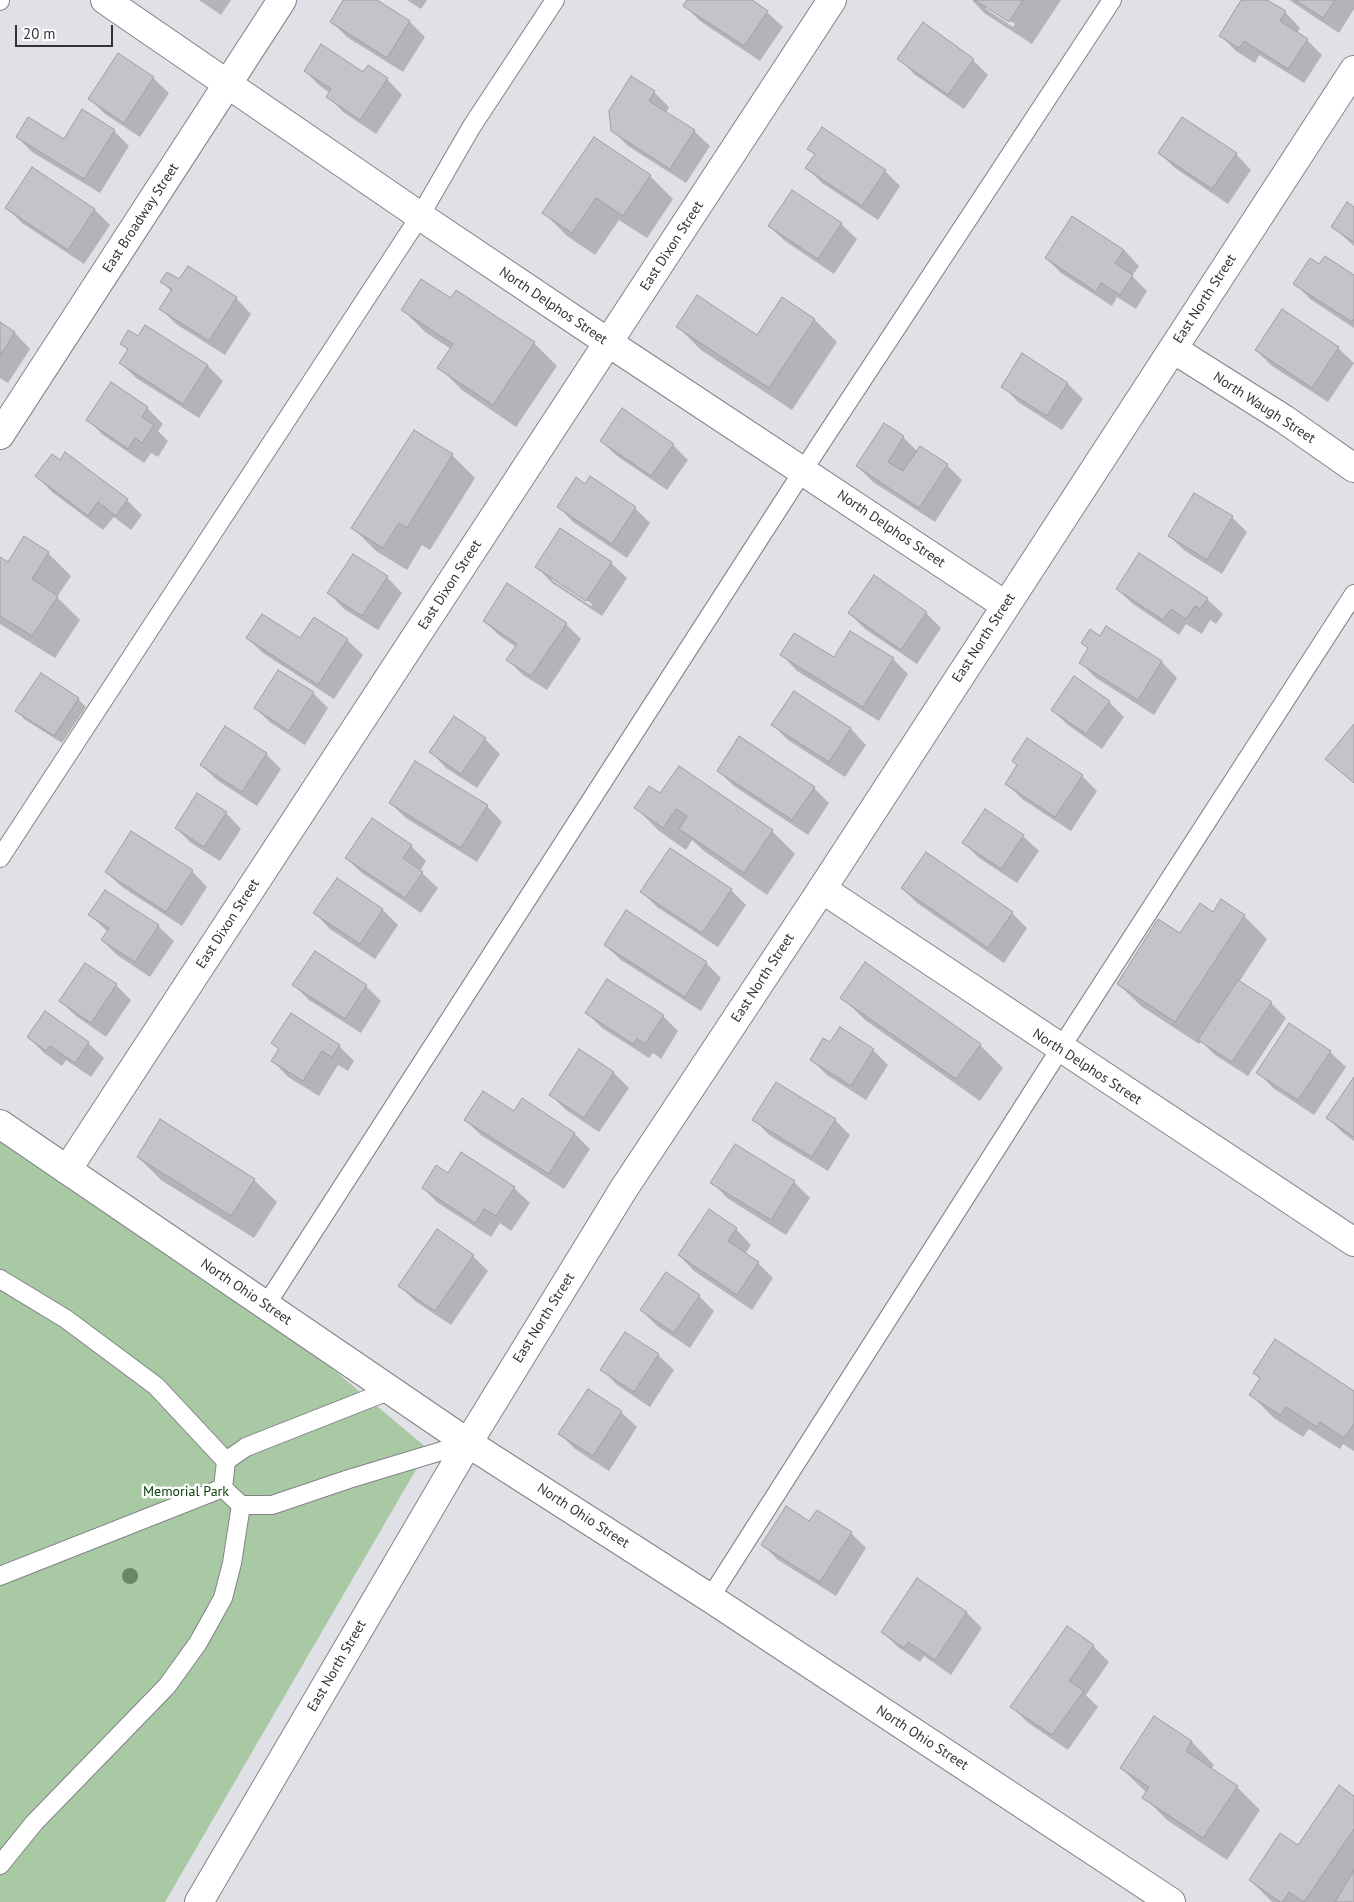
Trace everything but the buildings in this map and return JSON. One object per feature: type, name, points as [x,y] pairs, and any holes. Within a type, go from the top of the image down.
[{"type":"street","name":"North Delphos Street","points":[[105,0],[609,343],[1005,604]]},
{"type":"street","name":"East Broadway Street","points":[[0,435],[282,0]]},
{"type":"street","name":"East Dixon Street","points":[[67,1170],[832,0]]},
{"type":"street","name":"East North Street","points":[[199,1902],[468,1443],[623,1190],[822,890],[1005,604],[1354,70]]},
{"type":"street","name":"North Waugh Street","points":[[1173,349],[1284,419],[1354,468]]},
{"type":"street","name":"North Delphos Street","points":[[822,890],[1354,1242]]},
{"type":"street","name":"North Ohio Street","points":[[0,1124],[468,1443],[710,1598],[1171,1902]]},
{"type":"lane","points":[[0,858],[420,216],[472,126],[555,0]]},
{"type":"lane","points":[[266,1306],[803,470],[1112,0]]},
{"type":"lane","points":[[710,1598],[1060,1049],[1354,594]]},
{"type":"lane","points":[[0,1279],[66,1319],[156,1386],[226,1461]]},
{"type":"lane","points":[[223,1488],[226,1461],[246,1447],[391,1390]]},
{"type":"lane","points":[[223,1488],[241,1505],[272,1505],[348,1479],[468,1443]]},
{"type":"lane","points":[[0,1576],[223,1488]]},
{"type":"lane","points":[[0,1865],[34,1823],[166,1686],[198,1643],[223,1598],[232,1563],[241,1505]]},
{"type":"green space","name":"Memorial Park","points":[[0,1140],[316,1355],[428,1449],[165,1902],[0,1902]]}]
